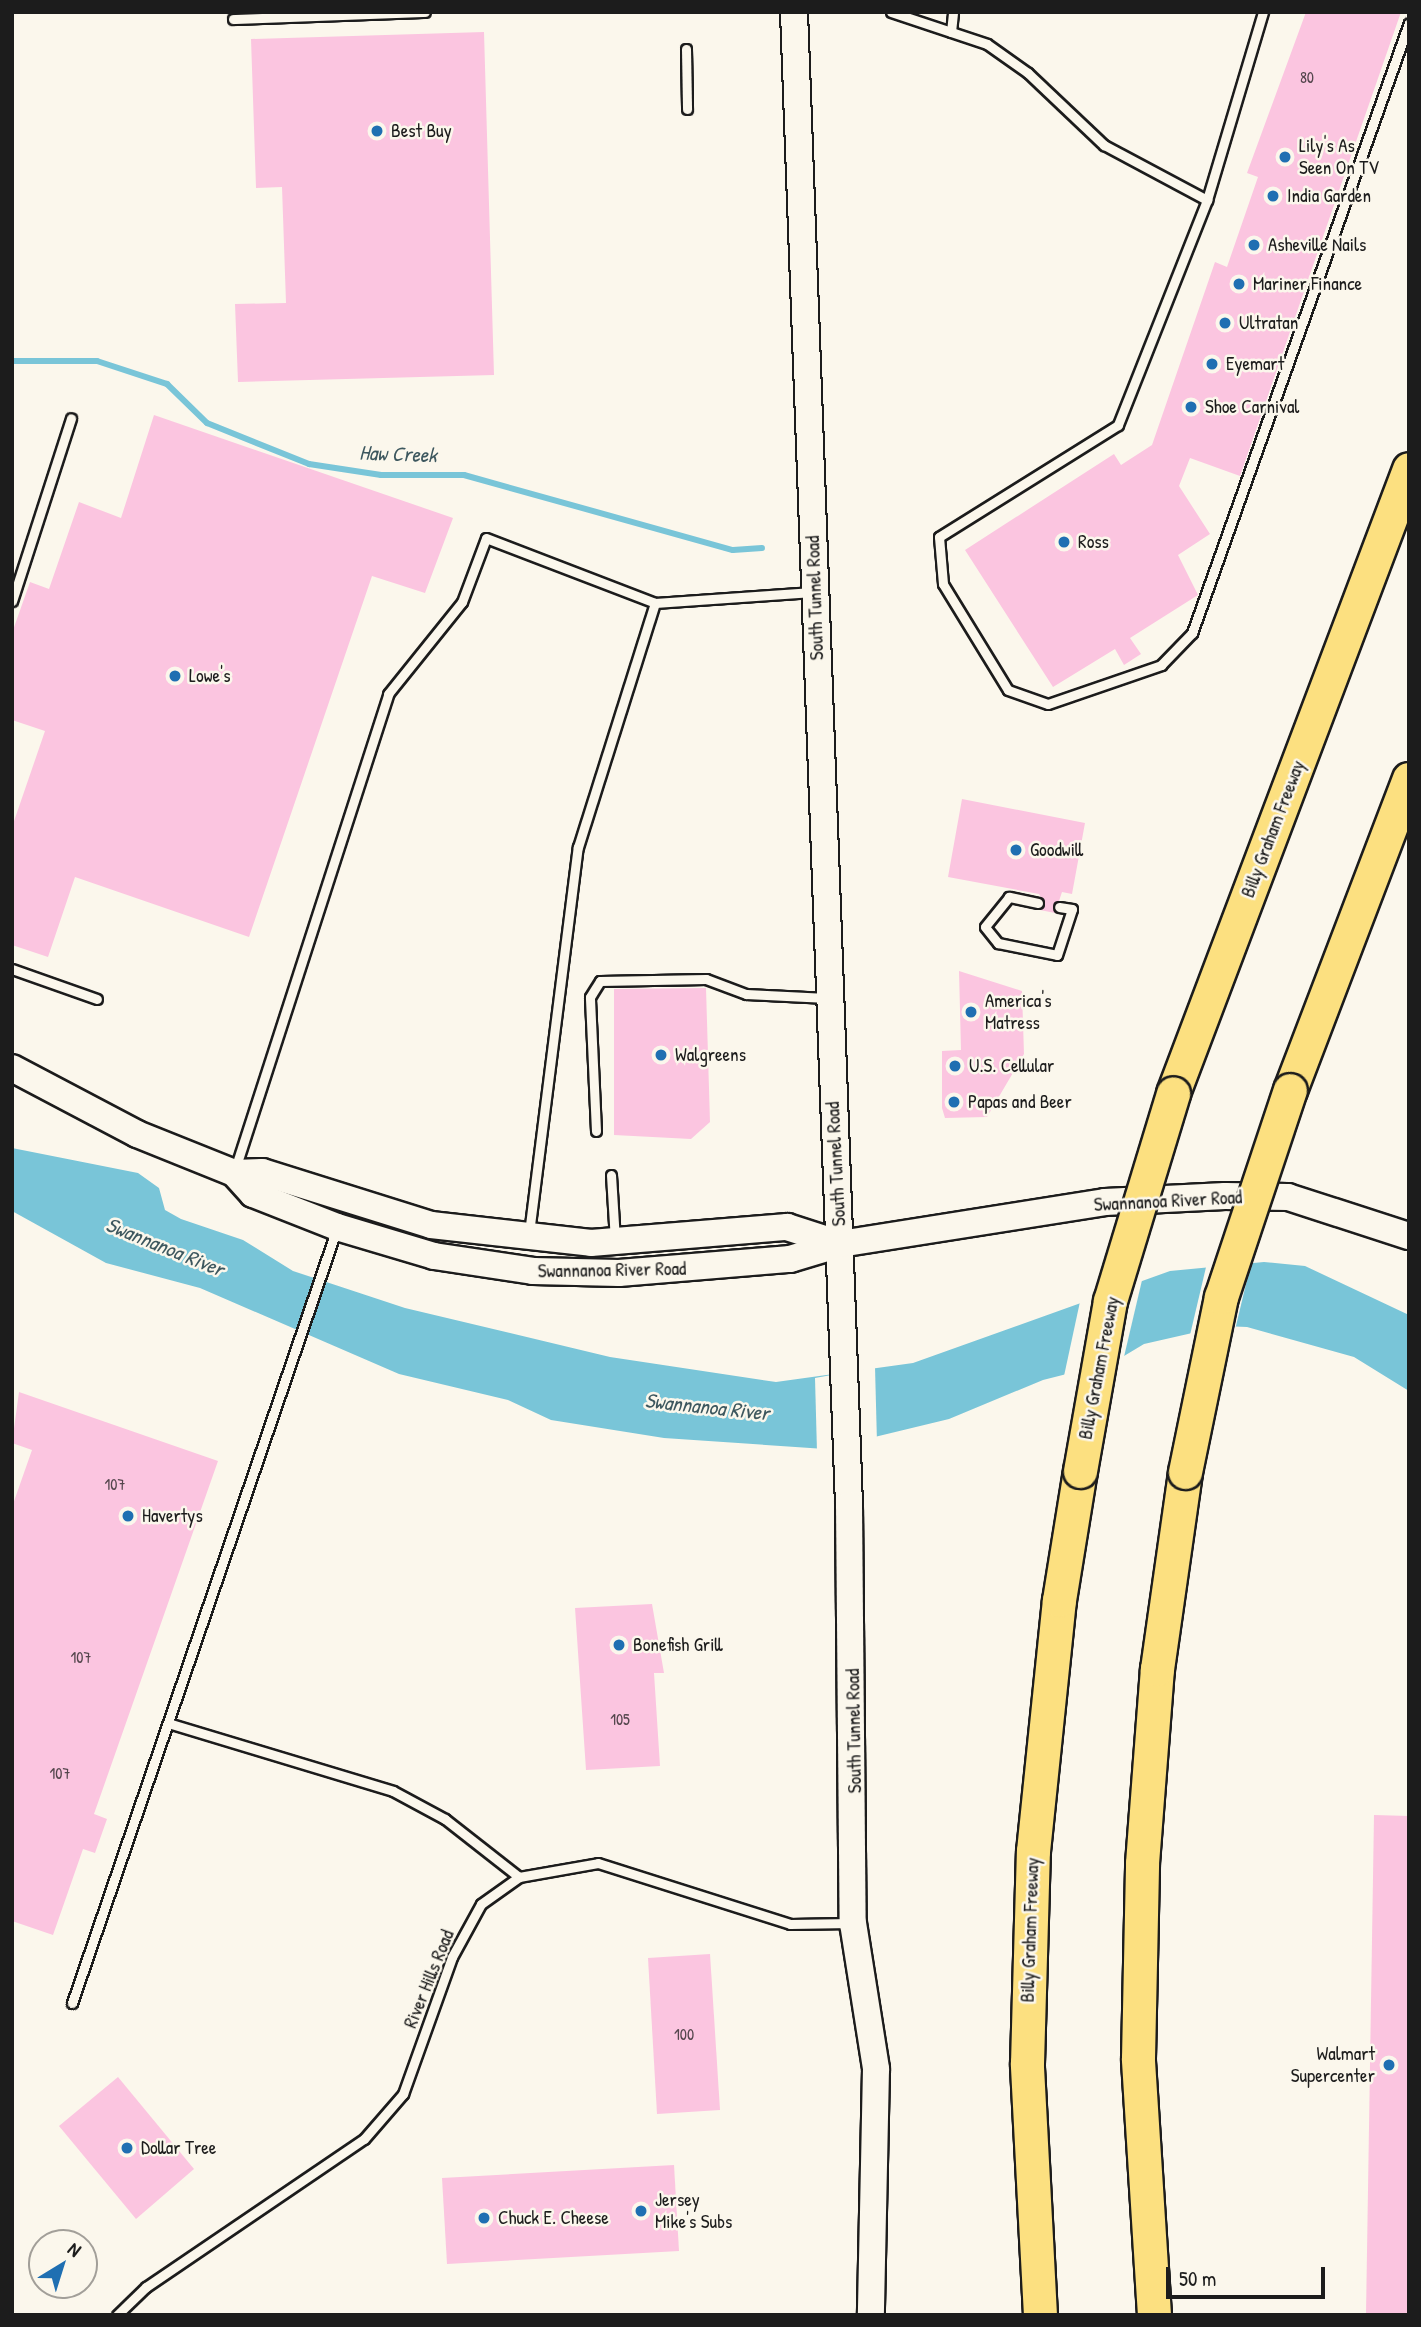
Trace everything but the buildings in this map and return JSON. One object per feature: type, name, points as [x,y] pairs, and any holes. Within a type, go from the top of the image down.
[{"type":"highway","name":"Billy Graham Freeway","points":[[1040,2315],[1027,2063],[1032,1863],[1057,1613],[1110,1301],[1173,1093],[1409,469]]},
{"type":"highway","points":[[1154,2315],[1138,2058],[1142,1863],[1158,1656],[1185,1472],[1221,1297],[1290,1090],[1409,779]]},
{"type":"main road","name":"South Tunnel Road","points":[[794,12],[827,998],[843,1312],[849,1506],[853,1923],[876,2069],[871,2315]]},
{"type":"main road","name":"Swannanoa River Road","points":[[12,1068],[136,1135],[234,1173],[262,1172],[390,1215],[528,1240],[615,1243],[787,1227],[840,1244]]},
{"type":"main road","name":"Swannanoa River Road","points":[[234,1173],[253,1194],[337,1227],[434,1256],[573,1273],[790,1259],[840,1244],[1105,1202],[1225,1196],[1288,1197],[1408,1234]]},
{"type":"lane","points":[[233,19],[425,12]]},
{"type":"lane","points":[[891,12],[951,32],[1006,55],[1130,162],[1207,200]]},
{"type":"lane","points":[[951,32],[953,12]]},
{"type":"lane","points":[[1263,12],[1207,200],[1118,425],[939,537],[943,584],[1008,690],[1048,704],[1161,665],[1192,633],[1409,23]]},
{"type":"lane","points":[[686,49],[687,109]]},
{"type":"lane","points":[[12,601],[71,418]]},
{"type":"lane","points":[[234,1173],[388,694],[462,602],[486,538],[655,603],[815,592]]},
{"type":"lane","points":[[528,1240],[578,847],[655,603]]},
{"type":"lane","points":[[1038,903],[1009,897],[985,927],[998,943],[1057,955],[1072,909],[1059,907]]},
{"type":"lane","points":[[12,969],[97,999]]},
{"type":"lane","points":[[596,1131],[590,997],[600,981],[706,979],[746,994],[827,998]]},
{"type":"lane","points":[[611,1175],[615,1243]]},
{"type":"lane","points":[[72,2003],[337,1227]]},
{"type":"lane","points":[[168,1723],[393,1791],[445,1819],[519,1877]]},
{"type":"lane","name":"River Hills Road","points":[[117,2315],[146,2287],[364,2140],[403,2094],[452,1957],[481,1905],[519,1877],[598,1863],[790,1924],[853,1923]]},
{"type":"water","name":"Swannanoa River","points":[[12,1148],[138,1173],[159,1188],[165,1210],[181,1219],[243,1240],[293,1271],[405,1308],[610,1357],[776,1382],[913,1363],[1170,1271],[1264,1262],[1305,1266],[1409,1315],[1409,1391],[1354,1357],[1247,1327],[1223,1326],[1144,1344],[1114,1362],[1043,1380],[949,1419],[825,1449],[664,1438],[551,1420],[508,1400],[399,1374],[200,1288],[106,1263],[12,1211]]},
{"type":"pier","points":[[1252,1259],[1235,1330],[1190,1335],[1207,1263]]},
{"type":"pier","points":[[1143,1276],[1123,1361],[1064,1376],[1081,1297]]},
{"type":"pier","points":[[875,1367],[877,1443],[817,1452],[815,1378]]},
{"type":"waterway","name":"Haw Creek","points":[[12,361],[97,361],[167,384],[207,423],[309,464],[381,475],[464,475],[733,550],[762,548]]},
{"type":"place","name":"Best Buy","points":[[377,131]]},
{"type":"place","name":"Lily's As Seen On TV","points":[[1285,157]]},
{"type":"place","name":"India Garden","points":[[1273,196]]},
{"type":"place","name":"Asheville Nails","points":[[1254,245]]},
{"type":"place","name":"Mariner Finance","points":[[1239,284]]},
{"type":"place","name":"Ultratan","points":[[1225,323]]},
{"type":"place","name":"Eyemart","points":[[1212,364]]},
{"type":"place","name":"Shoe Carnival","points":[[1191,407]]},
{"type":"place","name":"Ross","points":[[1064,542]]},
{"type":"place","name":"Lowe's","points":[[175,676]]},
{"type":"place","name":"Goodwill","points":[[1016,850]]},
{"type":"place","name":"America's Matress","points":[[971,1012]]},
{"type":"place","name":"Walgreens","points":[[661,1055]]},
{"type":"place","name":"U.S. Cellular","points":[[955,1066]]},
{"type":"place","name":"Papas and Beer","points":[[954,1102]]},
{"type":"place","name":"Havertys","points":[[128,1516]]},
{"type":"place","name":"Bonefish Grill","points":[[619,1645]]},
{"type":"place","name":"Walmart Supercenter","points":[[1389,2065]]},
{"type":"place","name":"Dollar Tree","points":[[127,2148]]},
{"type":"place","name":"Jersey Mike's Subs","points":[[641,2211]]},
{"type":"place","name":"Chuck E. Cheese","points":[[484,2218]]}]
